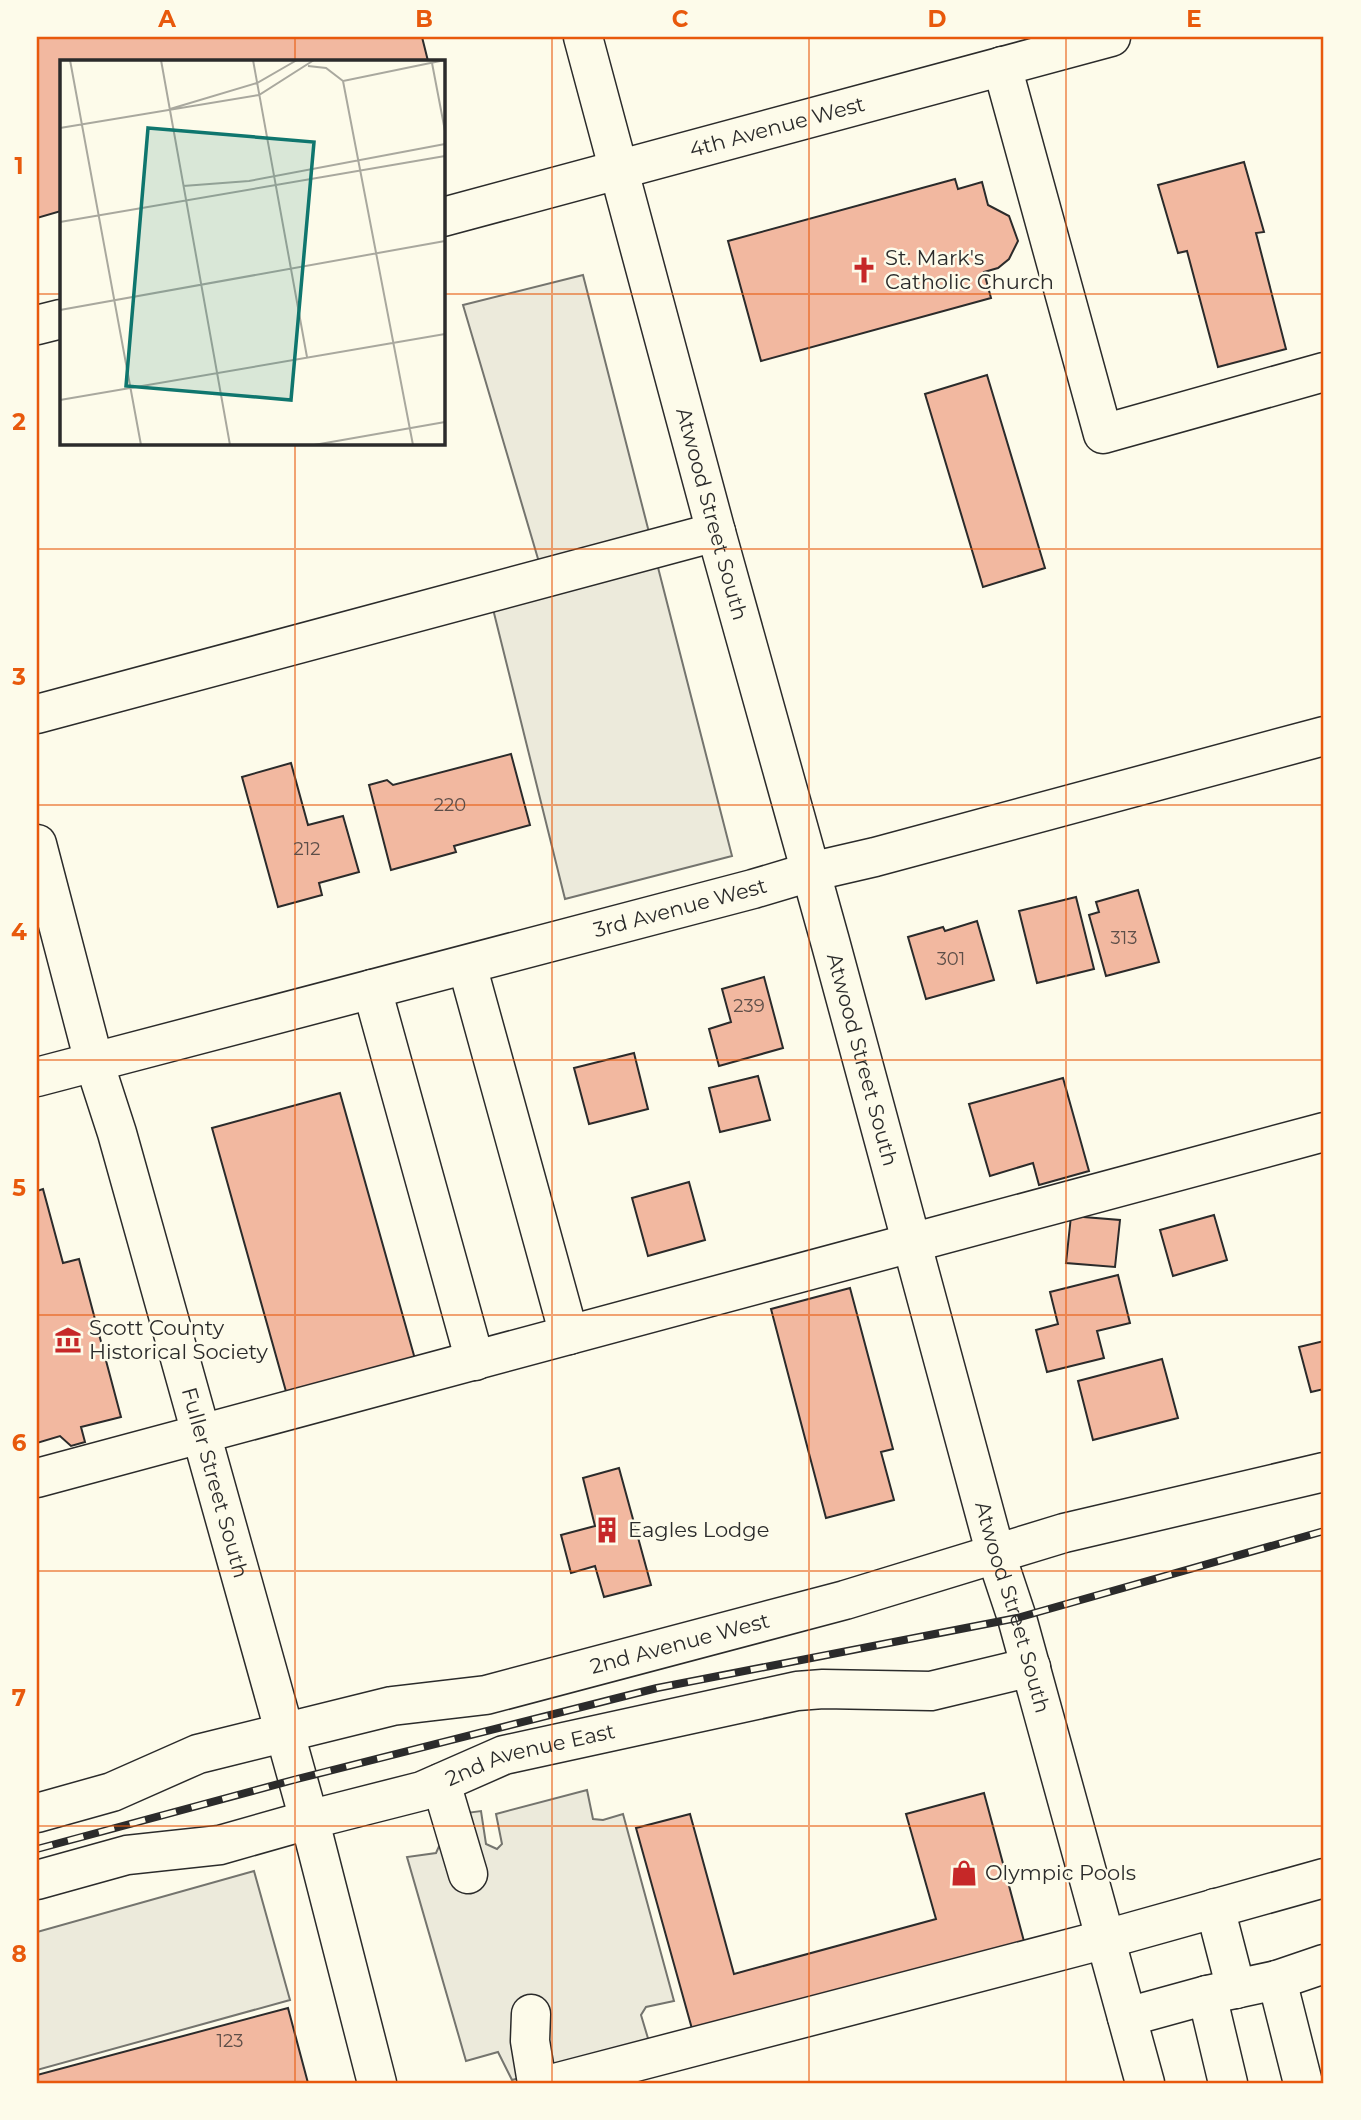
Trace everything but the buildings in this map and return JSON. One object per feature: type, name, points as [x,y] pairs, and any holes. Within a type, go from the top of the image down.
[{"type":"street","name":"Atwood Street South","points":[[583,37],[996,1555],[1031,1667],[1146,2083]]},
{"type":"street","name":"4th Avenue West","points":[[444,217],[1111,37]]},
{"type":"street","points":[[1002,66],[1103,434],[1324,372]]},
{"type":"street","points":[[37,326],[60,319]]},
{"type":"street","points":[[37,714],[716,532]]},
{"type":"street","name":"3rd Avenue West","points":[[37,1077],[1324,736]]},
{"type":"street","name":"Fuller Street South","points":[[37,844],[94,1062],[117,1133],[315,1841],[377,2083]]},
{"type":"street","points":[[467,965],[569,1335]]},
{"type":"street","points":[[372,989],[475,1360]]},
{"type":"street","points":[[37,1478],[1324,1132]]},
{"type":"street","name":"2nd Avenue West","points":[[37,1813],[112,1792],[198,1754],[392,1706],[486,1695],[845,1600],[1064,1533],[1324,1472]]},
{"type":"street","name":"2nd Avenue East","points":[[37,1880],[127,1855],[220,1845],[308,1819],[422,1791],[504,1755],[797,1691],[931,1691],[1031,1667]]},
{"type":"street","points":[[442,1783],[468,1874]]},
{"type":"street","points":[[555,2083],[1105,1939],[1324,1878]]},
{"type":"street","points":[[1214,1908],[1228,2083]]},
{"type":"street","points":[[1127,2017],[1277,1980],[1324,1964]]},
{"type":"street","points":[[1277,1980],[1303,2083]]},
{"type":"street","points":[[531,2014],[530,2041],[537,2083]]},
{"type":"shaded area","points":[[583,275],[732,856],[565,899],[493,609],[549,596],[463,305]]},
{"type":"shaded area","points":[[587,1790],[593,1819],[603,1820],[623,1814],[674,2001],[646,2007],[641,2015],[650,2045],[512,2080],[498,2052],[466,2061],[407,1857],[436,1853],[441,1842],[436,1817],[481,1811],[486,1844],[497,1849],[502,1844],[496,1814]]},
{"type":"shaded area","points":[[254,1871],[290,2000],[37,2070],[37,1932]]},
{"type":"railway","points":[[37,1849],[297,1779],[657,1688],[1017,1618],[1324,1531]]},
{"type":"place","name":"St. Mark's Catholic Church","points":[[864,270]]},
{"type":"place","name":"Scott County Historical Society","points":[[68,1340]]},
{"type":"place","name":"Eagles Lodge","points":[[607,1530]]},
{"type":"place","name":"Olympic Pools","points":[[964,1873]]}]
